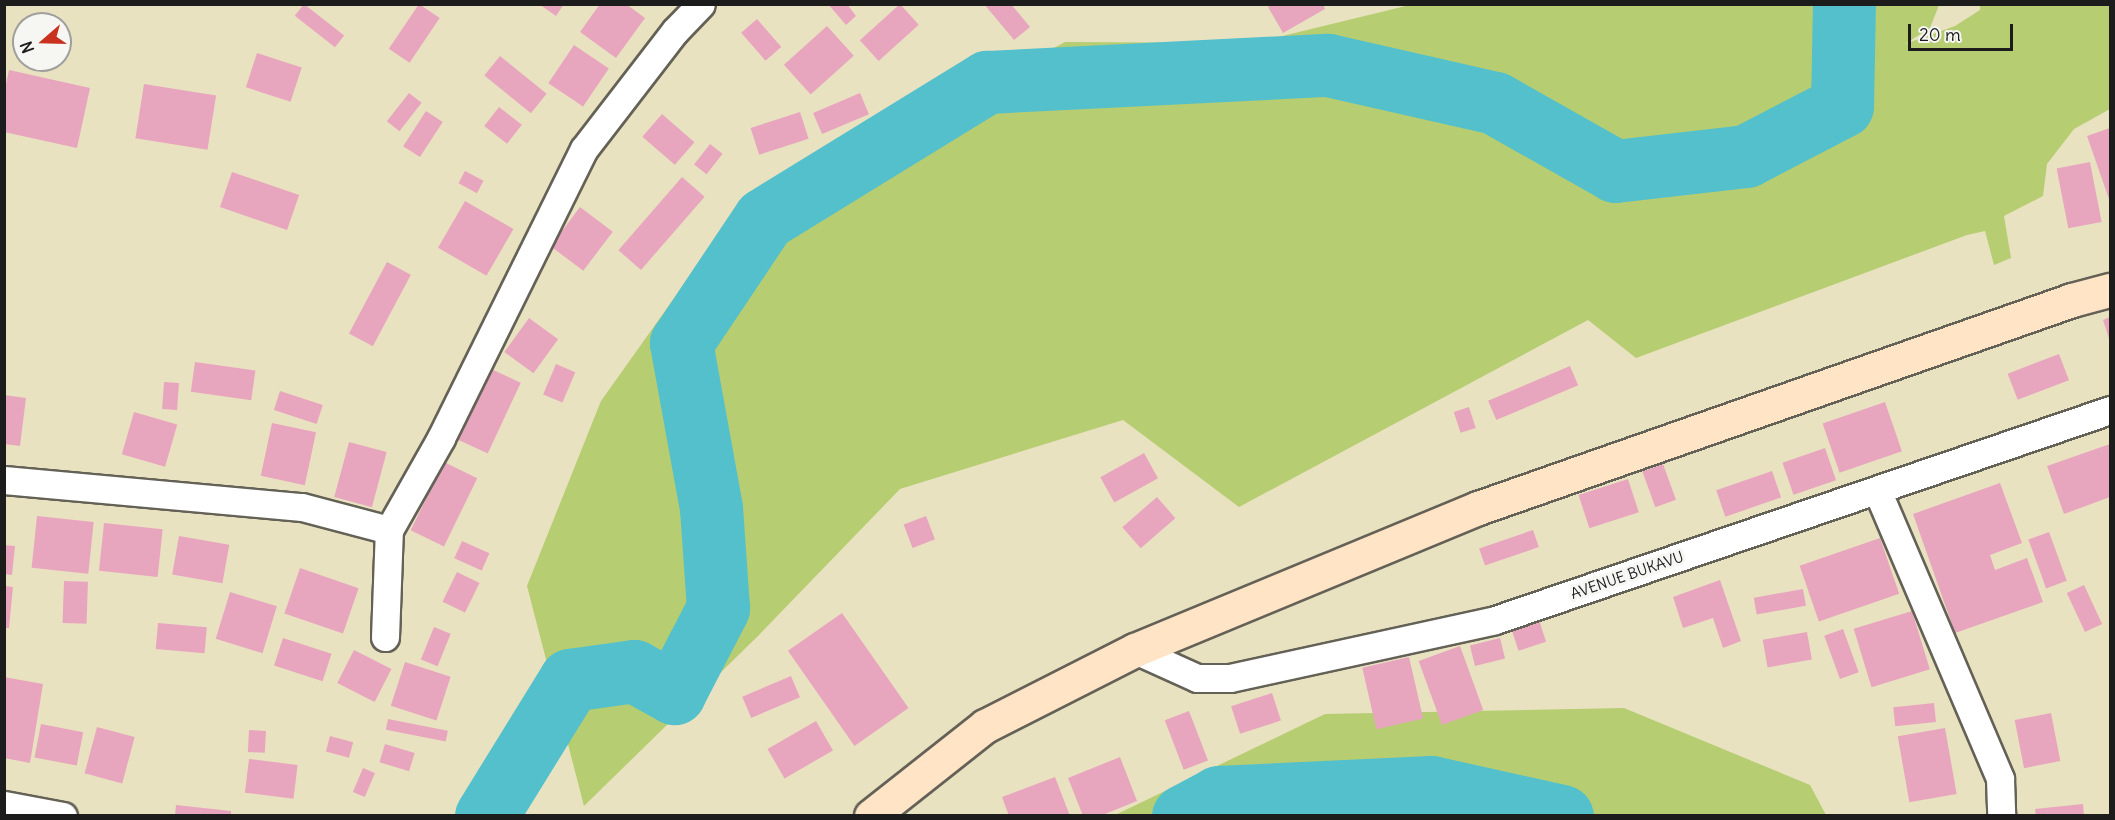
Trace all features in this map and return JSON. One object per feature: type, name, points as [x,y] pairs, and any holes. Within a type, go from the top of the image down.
[{"type":"street","points":[[385,637],[389,530],[441,438],[584,149],[675,31],[701,4]]},
{"type":"street","points":[[871,816],[985,726],[1135,650],[1478,508],[2072,300],[2110,290]]},
{"type":"street","name":"AVENUE BUKAVU","points":[[1135,650],[1197,678],[1230,678],[1495,620],[2110,410]]},
{"type":"street","points":[[4,480],[302,507],[389,530]]},
{"type":"street","points":[[1877,490],[2000,779],[2001,816]]},
{"type":"street","points":[[4,805],[63,816]]},
{"type":"green space","points":[[1414,4],[1939,5],[1930,28],[1905,44],[1955,26],[1980,10],[1980,5],[2110,5],[2110,109],[2074,129],[2047,164],[2043,196],[2004,216],[2011,258],[1994,265],[1985,231],[1967,235],[1636,358],[1588,320],[1239,507],[1123,420],[900,489],[758,636],[584,806],[527,586],[601,401],[724,228],[1065,42],[1254,43]]},
{"type":"green space","points":[[1624,708],[1810,785],[1826,815],[1113,816],[1325,714]]},
{"type":"building","points":[[304,4],[344,35],[335,47],[295,16]]},
{"type":"building","points":[[419,4],[440,18],[410,63],[389,49]]},
{"type":"building","points":[[539,4],[564,4],[556,16]]},
{"type":"building","points":[[600,4],[626,4],[645,18],[616,58],[580,32]]},
{"type":"building","points":[[828,4],[847,4],[856,16],[846,25]]},
{"type":"building","points":[[900,4],[919,25],[879,61],[860,40]]},
{"type":"building","points":[[984,4],[1011,4],[1030,27],[1014,40]]},
{"type":"building","points":[[1273,4],[1323,4],[1325,9],[1283,33],[1268,7]]},
{"type":"building","points":[[757,19],[781,47],[765,61],[741,33]]},
{"type":"building","points":[[827,26],[854,56],[811,95],[784,65]]},
{"type":"building","points":[[574,45],[609,68],[583,107],[548,83]]},
{"type":"building","points":[[257,53],[302,68],[291,102],[246,87]]},
{"type":"building","points":[[500,56],[547,94],[531,113],[484,75]]},
{"type":"building","points":[[9,70],[90,88],[77,148],[4,132],[4,93]]},
{"type":"building","points":[[144,84],[216,95],[207,150],[135,138]]},
{"type":"building","points":[[409,93],[422,103],[399,131],[387,121]]},
{"type":"building","points":[[860,93],[869,114],[822,134],[813,113]]},
{"type":"building","points":[[499,107],[522,125],[507,144],[484,126]]},
{"type":"building","points":[[426,111],[443,122],[420,157],[403,146]]},
{"type":"building","points":[[800,112],[809,139],[759,155],[751,128]]},
{"type":"building","points":[[662,114],[694,142],[675,165],[642,137]]},
{"type":"building","points":[[2110,128],[2110,202],[2087,136]]},
{"type":"building","points":[[710,144],[723,154],[707,174],[694,164]]},
{"type":"building","points":[[2090,162],[2102,222],[2068,228],[2057,168]]},
{"type":"building","points":[[465,171],[484,181],[477,193],[458,183]]},
{"type":"building","points":[[232,172],[299,195],[287,230],[220,207]]},
{"type":"building","points":[[682,177],[705,197],[641,270],[618,250]]},
{"type":"building","points":[[465,201],[513,229],[486,276],[438,248]]},
{"type":"building","points":[[580,207],[613,232],[583,271],[551,246]]},
{"type":"building","points":[[387,262],[411,275],[373,346],[349,334]]},
{"type":"building","points":[[2110,317],[2110,342],[2103,320]]},
{"type":"building","points":[[529,318],[558,339],[533,373],[504,352]]},
{"type":"building","points":[[2059,354],[2069,380],[2018,400],[2008,374]]},
{"type":"building","points":[[195,362],[255,370],[251,400],[191,392]]},
{"type":"building","points":[[556,364],[575,372],[562,403],[543,394]]},
{"type":"building","points":[[1570,366],[1578,385],[1496,420],[1488,401]]},
{"type":"building","points":[[489,368],[521,383],[488,453],[456,439]]},
{"type":"building","points":[[164,382],[179,383],[177,410],[162,409]]},
{"type":"building","points":[[280,391],[323,405],[317,424],[274,410]]},
{"type":"building","points":[[4,395],[26,398],[20,446],[4,444]]},
{"type":"building","points":[[1885,402],[1902,451],[1840,473],[1823,423]]},
{"type":"building","points":[[1469,407],[1476,428],[1461,433],[1454,412]]},
{"type":"building","points":[[134,412],[177,424],[165,467],[122,454]]},
{"type":"building","points":[[272,423],[316,432],[305,485],[261,476]]},
{"type":"building","points":[[349,442],[387,452],[372,507],[334,497]]},
{"type":"building","points":[[2110,444],[2110,497],[2064,514],[2047,466]]},
{"type":"building","points":[[1825,448],[1836,480],[1794,495],[1782,463]]},
{"type":"building","points":[[1144,453],[1158,478],[1114,503],[1100,477]]},
{"type":"building","points":[[444,462],[477,478],[444,547],[411,530]]},
{"type":"building","points":[[1663,464],[1676,500],[1655,507],[1642,472]]},
{"type":"building","points":[[1772,471],[1781,497],[1725,517],[1716,490]]},
{"type":"building","points":[[1628,479],[1639,512],[1589,528],[1579,495]]},
{"type":"building","points":[[2000,483],[2022,543],[1990,555],[1995,570],[2027,558],[2043,602],[1955,633],[1913,514]]},
{"type":"building","points":[[1157,497],[1175,518],[1141,548],[1122,527]]},
{"type":"building","points":[[37,516],[94,522],[88,574],[32,568]]},
{"type":"building","points":[[926,516],[935,539],[913,548],[904,525]]},
{"type":"building","points":[[104,523],[163,529],[158,577],[99,571]]},
{"type":"building","points":[[1533,530],[1539,547],[1485,566],[1479,549]]},
{"type":"building","points":[[2049,532],[2067,581],[2046,588],[2028,540]]},
{"type":"building","points":[[179,536],[229,545],[222,583],[172,574]]},
{"type":"building","points":[[1880,538],[1899,594],[1819,621],[1800,566]]},
{"type":"building","points":[[462,541],[489,553],[482,571],[454,558]]},
{"type":"building","points":[[4,545],[15,546],[12,575],[4,574]]},
{"type":"building","points":[[300,568],[359,588],[343,634],[284,613]]},
{"type":"building","points":[[457,572],[479,583],[465,613],[443,602]]},
{"type":"building","points":[[1720,580],[1741,641],[1723,648],[1713,618],[1683,628],[1673,597]]},
{"type":"building","points":[[64,581],[88,582],[87,624],[63,623]]},
{"type":"building","points":[[2084,585],[2102,624],[2085,632],[2067,593]]},
{"type":"building","points":[[5,586],[13,587],[9,628],[5,628]]},
{"type":"building","points":[[1803,589],[1806,606],[1757,614],[1754,598]]},
{"type":"building","points":[[230,592],[277,606],[263,653],[216,639]]},
{"type":"building","points":[[1912,611],[1930,669],[1872,687],[1854,629]]},
{"type":"building","points":[[842,613],[909,708],[854,746],[788,651]]},
{"type":"building","points":[[1539,620],[1546,642],[1519,651],[1511,629]]},
{"type":"building","points":[[158,623],[207,627],[205,653],[156,649]]},
{"type":"building","points":[[434,627],[451,634],[438,666],[421,659]]},
{"type":"building","points":[[1843,629],[1859,672],[1840,679],[1824,636]]},
{"type":"building","points":[[1807,632],[1812,660],[1768,667],[1763,640]]},
{"type":"building","points":[[283,638],[332,654],[323,681],[274,666]]},
{"type":"building","points":[[1500,638],[1505,658],[1475,666],[1470,645]]},
{"type":"building","points":[[1460,646],[1483,710],[1442,725],[1419,661]]},
{"type":"building","points":[[354,650],[391,669],[375,702],[337,683]]},
{"type":"building","points":[[1409,657],[1423,718],[1376,729],[1362,668]]},
{"type":"building","points":[[405,662],[451,677],[436,721],[391,706]]},
{"type":"building","points":[[791,676],[800,697],[751,718],[742,697]]},
{"type":"building","points":[[4,677],[43,684],[30,763],[4,758]]},
{"type":"building","points":[[1272,693],[1281,721],[1240,734],[1231,706]]},
{"type":"building","points":[[1934,703],[1936,722],[1895,726],[1893,707]]},
{"type":"building","points":[[1189,711],[1208,760],[1184,770],[1165,720]]},
{"type":"building","points":[[2051,713],[2060,761],[2024,768],[2015,720]]},
{"type":"building","points":[[388,719],[448,731],[446,741],[386,730]]},
{"type":"building","points":[[816,721],[833,750],[785,778],[768,749]]},
{"type":"building","points":[[41,724],[83,732],[77,766],[35,757]]},
{"type":"building","points":[[97,727],[135,737],[122,783],[85,773]]},
{"type":"building","points":[[1945,728],[1957,794],[1909,802],[1898,736]]},
{"type":"building","points":[[249,730],[266,731],[265,753],[248,752]]},
{"type":"building","points":[[330,736],[353,742],[349,758],[326,751]]},
{"type":"building","points":[[385,744],[415,753],[409,771],[379,762]]},
{"type":"building","points":[[1120,757],[1137,801],[1100,816],[1083,816],[1068,778]]},
{"type":"building","points":[[249,759],[298,765],[293,799],[245,793]]},
{"type":"building","points":[[363,768],[375,773],[365,797],[353,792]]},
{"type":"building","points":[[1055,777],[1070,816],[1009,816],[1002,797]]},
{"type":"building","points":[[2083,804],[2084,816],[2036,816],[2035,809]]},
{"type":"building","points":[[176,805],[231,811],[231,816],[175,816]]},
{"type":"waterway","points":[[486,816],[570,680],[634,671],[674,693],[718,608],[711,508],[681,343],[764,219],[987,82],[1328,65],[1495,103],[1615,171],[1746,156],[1842,106],[1844,4]]},
{"type":"waterway","points":[[1183,816],[1218,797],[1431,787],[1562,816]]}]
